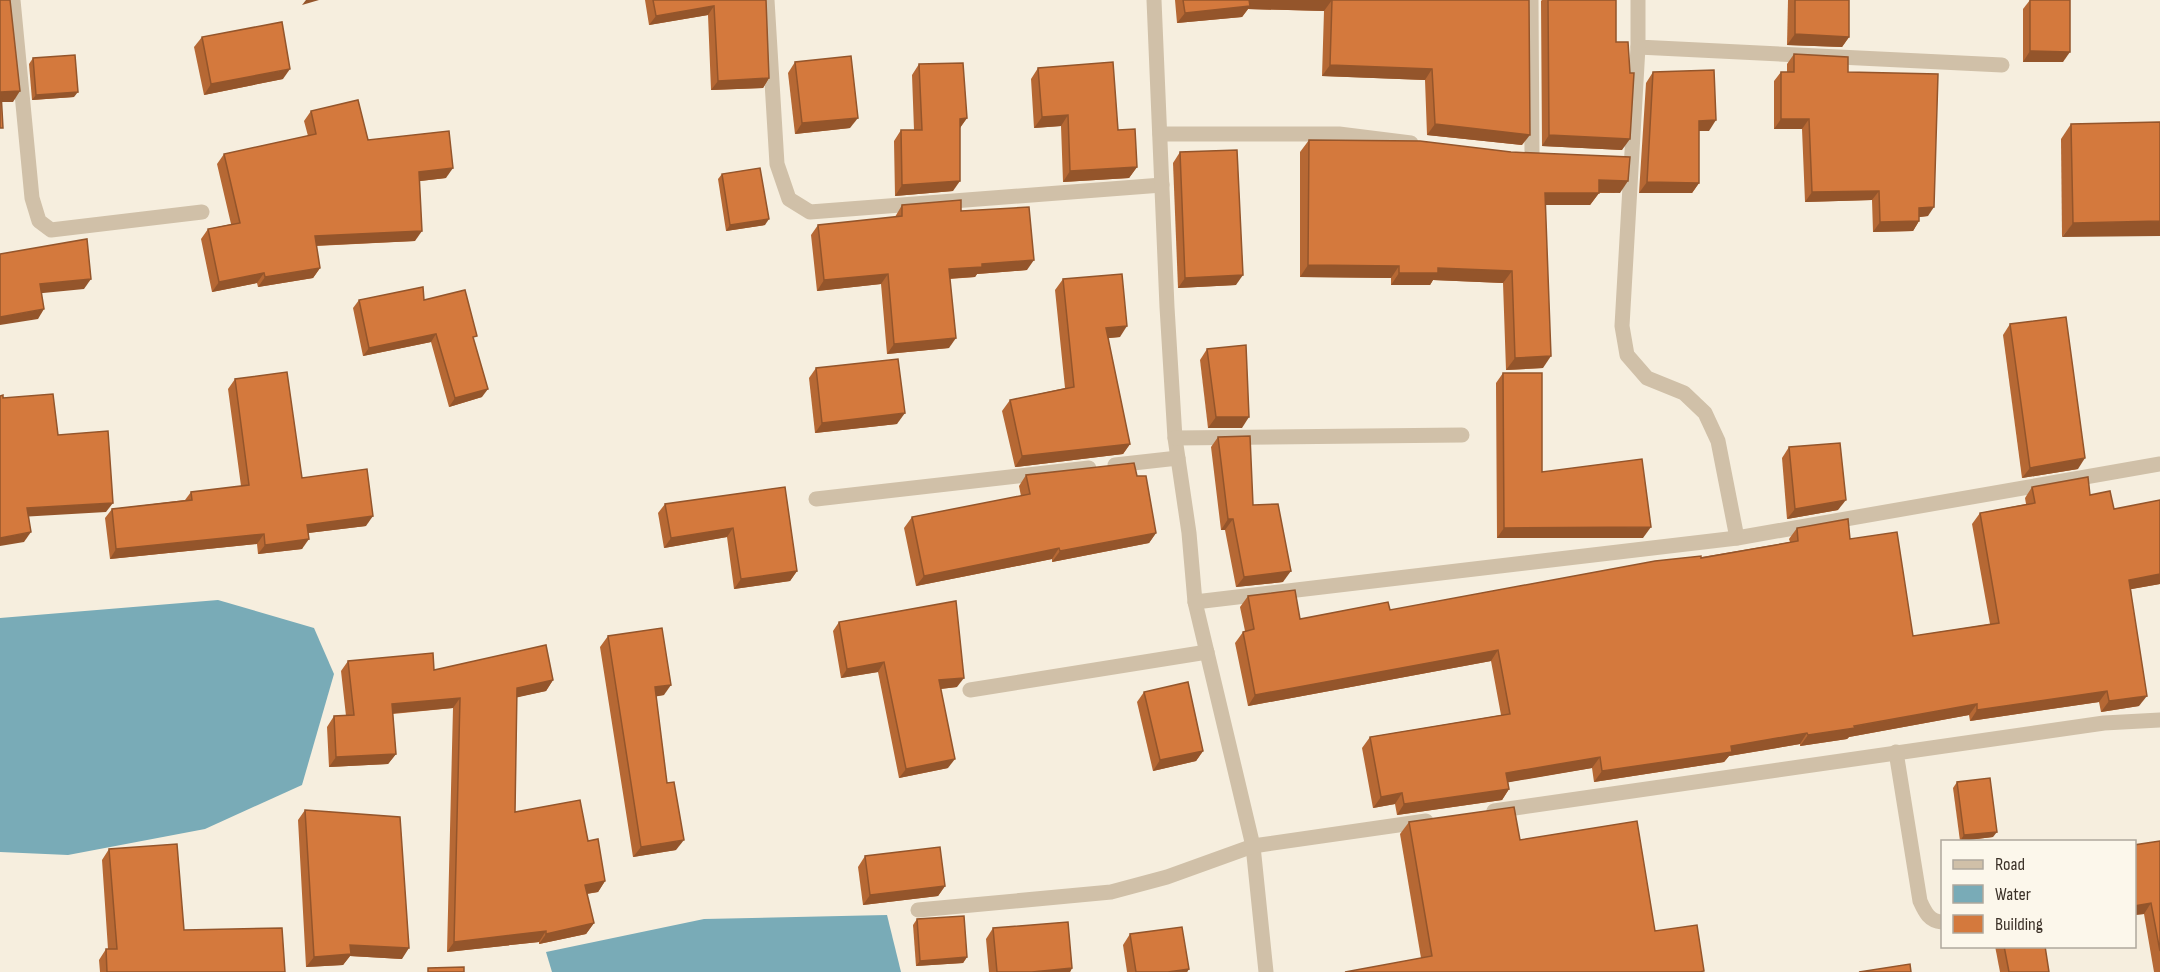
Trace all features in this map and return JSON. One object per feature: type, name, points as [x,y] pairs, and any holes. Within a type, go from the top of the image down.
[{"type":"street","points":[[13,0],[32,198],[39,221],[51,230],[202,212]]},
{"type":"street","points":[[767,0],[777,164],[789,200],[810,212],[1162,185]]},
{"type":"street","points":[[1154,0],[1175,438],[1189,533],[1195,602],[1253,846],[1266,972]]},
{"type":"street","points":[[1513,155],[1539,157],[1531,0]]},
{"type":"street","points":[[1638,0],[1638,47],[1627,160],[1622,326],[1627,355],[1647,378],[1684,393],[1705,413],[1718,441],[1737,538]]},
{"type":"street","points":[[1638,47],[2002,65]]},
{"type":"street","points":[[1160,134],[1339,134],[1421,144]]},
{"type":"street","points":[[1175,438],[1462,435]]},
{"type":"street","points":[[816,499],[1178,458]]},
{"type":"street","points":[[1195,602],[1737,538],[2160,464]]},
{"type":"street","points":[[970,690],[1207,652]]},
{"type":"street","points":[[1475,814],[2104,723],[2160,720]]},
{"type":"street","points":[[1896,752],[1920,901],[1925,914],[1935,921],[1941,922]]},
{"type":"street","points":[[918,910],[1111,892],[1167,877],[1253,846],[1440,819]]},
{"type":"water","points":[[218,600],[314,628],[334,674],[302,785],[205,829],[68,855],[0,852],[0,618]]},
{"type":"water","points":[[887,915],[901,972],[552,972],[546,952],[704,919]]},
{"type":"building","points":[[0,0],[10,0],[20,91],[1,92],[3,128],[0,128]]},
{"type":"building","points":[[653,0],[766,0],[769,78],[718,81],[714,6],[656,16]]},
{"type":"building","points":[[1183,0],[1249,0],[1250,6],[1185,13]]},
{"type":"building","points":[[1332,0],[1529,0],[1530,135],[1435,124],[1432,69],[1330,65]]},
{"type":"building","points":[[1548,0],[1616,0],[1616,42],[1628,42],[1630,73],[1634,73],[1630,139],[1549,135]]},
{"type":"building","points":[[1795,0],[1849,0],[1849,37],[1795,34]]},
{"type":"building","points":[[2030,0],[2070,0],[2070,52],[2030,51]]},
{"type":"building","points":[[282,22],[290,69],[211,84],[202,37]]},
{"type":"building","points":[[1794,54],[1848,57],[1848,72],[1938,74],[1934,207],[1919,208],[1919,221],[1880,222],[1879,191],[1812,192],[1809,119],[1781,119],[1781,72],[1794,72]]},
{"type":"building","points":[[75,55],[78,92],[36,95],[33,58]]},
{"type":"building","points":[[851,56],[858,118],[802,123],[795,62]]},
{"type":"building","points":[[1113,62],[1118,130],[1135,129],[1137,167],[1070,171],[1068,115],[1042,117],[1038,68]]},
{"type":"building","points":[[963,63],[967,118],[960,119],[960,181],[902,185],[901,130],[922,130],[919,64]]},
{"type":"building","points":[[1714,70],[1716,120],[1699,121],[1699,183],[1647,182],[1653,72]]},
{"type":"building","points":[[358,100],[368,140],[449,131],[453,168],[419,172],[422,231],[315,236],[320,268],[265,277],[264,273],[219,282],[208,229],[240,223],[224,154],[316,134],[311,111]]},
{"type":"building","points":[[2160,122],[2160,221],[2073,223],[2071,124]]},
{"type":"building","points":[[1309,140],[1420,141],[1511,152],[1630,157],[1628,181],[1599,180],[1599,193],[1545,193],[1551,356],[1515,358],[1512,271],[1438,268],[1438,273],[1399,273],[1399,266],[1308,265]]},
{"type":"building","points":[[1237,150],[1243,275],[1185,278],[1180,152]]},
{"type":"building","points":[[760,168],[769,219],[730,225],[722,174]]},
{"type":"building","points":[[961,200],[961,211],[1029,207],[1034,260],[949,269],[956,338],[894,344],[888,274],[824,280],[818,225],[902,216],[902,205]]},
{"type":"building","points":[[87,239],[91,279],[40,284],[44,309],[0,317],[0,254]]},
{"type":"building","points":[[1122,274],[1127,326],[1106,328],[1130,444],[1022,456],[1010,400],[1074,387],[1063,279]]},
{"type":"building","points":[[423,287],[424,300],[465,290],[477,336],[473,337],[488,389],[455,398],[436,334],[369,348],[359,300]]},
{"type":"building","points":[[2066,317],[2085,458],[2030,468],[2010,324]]},
{"type":"building","points":[[1246,345],[1249,417],[1216,417],[1207,349]]},
{"type":"building","points":[[898,359],[905,413],[822,423],[816,368]]},
{"type":"building","points":[[287,372],[302,478],[367,469],[373,516],[307,525],[309,539],[265,545],[264,534],[116,549],[112,509],[192,500],[191,492],[249,485],[235,379]]},
{"type":"building","points":[[1503,373],[1542,373],[1542,472],[1642,459],[1651,527],[1504,528]]},
{"type":"building","points":[[53,394],[58,435],[108,431],[113,503],[27,508],[31,532],[0,538],[0,396],[3,395],[3,398]]},
{"type":"building","points":[[1250,436],[1253,505],[1278,504],[1291,571],[1244,577],[1233,519],[1228,519],[1218,437]]},
{"type":"building","points":[[1840,443],[1846,500],[1795,509],[1789,447]]},
{"type":"building","points":[[1134,463],[1137,476],[1146,476],[1156,533],[1060,551],[1059,548],[924,576],[912,517],[1030,494],[1026,475]]},
{"type":"building","points":[[2088,477],[2090,495],[2110,491],[2114,509],[2160,500],[2160,574],[2129,580],[2147,696],[2109,701],[2107,691],[1977,710],[1977,704],[1854,726],[1855,728],[1808,735],[1807,733],[1731,746],[1732,752],[1602,771],[1600,757],[1506,773],[1509,789],[1404,804],[1402,793],[1381,797],[1370,737],[1510,714],[1498,650],[1255,695],[1243,632],[1254,629],[1248,596],[1295,590],[1300,619],[1388,602],[1390,610],[1655,561],[1701,556],[1701,558],[1798,541],[1797,528],[1848,519],[1850,539],[1897,532],[1913,636],[1999,623],[1980,513],[2035,503],[2032,487]]},
{"type":"building","points":[[785,487],[797,571],[741,579],[733,528],[671,538],[665,504]]},
{"type":"building","points":[[956,601],[964,678],[939,680],[955,759],[906,769],[884,662],[847,669],[839,622]]},
{"type":"building","points":[[662,628],[671,685],[655,687],[667,783],[674,782],[684,840],[641,847],[608,636]]},
{"type":"building","points":[[546,645],[553,680],[517,688],[515,812],[580,800],[588,841],[598,839],[605,881],[585,885],[594,923],[546,934],[546,931],[454,942],[460,698],[392,704],[396,754],[336,757],[334,716],[354,715],[348,661],[433,653],[434,670]]},
{"type":"building","points":[[1188,682],[1203,751],[1160,760],[1144,692]]},
{"type":"building","points":[[1990,778],[1997,832],[1964,835],[1957,782]]},
{"type":"building","points":[[1514,807],[1520,840],[1637,821],[1655,931],[1697,925],[1704,971],[1345,972],[1432,956],[1409,822]]},
{"type":"building","points":[[305,810],[400,817],[409,948],[350,945],[351,954],[314,957]]},
{"type":"building","points":[[2160,841],[2160,951],[2151,903],[2136,906],[2136,845]]},
{"type":"building","points":[[177,844],[184,930],[282,928],[285,972],[107,972],[106,949],[117,949],[109,849]]},
{"type":"building","points":[[940,847],[945,886],[870,895],[865,856]]},
{"type":"building","points":[[964,916],[967,957],[920,961],[917,919]]},
{"type":"building","points":[[1068,922],[1072,968],[1032,972],[997,972],[993,928]]},
{"type":"building","points":[[1182,927],[1189,969],[1168,972],[1136,972],[1130,934]]},
{"type":"building","points":[[2004,948],[2045,948],[2049,972],[2009,972]]},
{"type":"building","points":[[1910,964],[1911,972],[1859,972]]},
{"type":"building","points":[[464,967],[464,972],[428,972],[428,968]]}]
